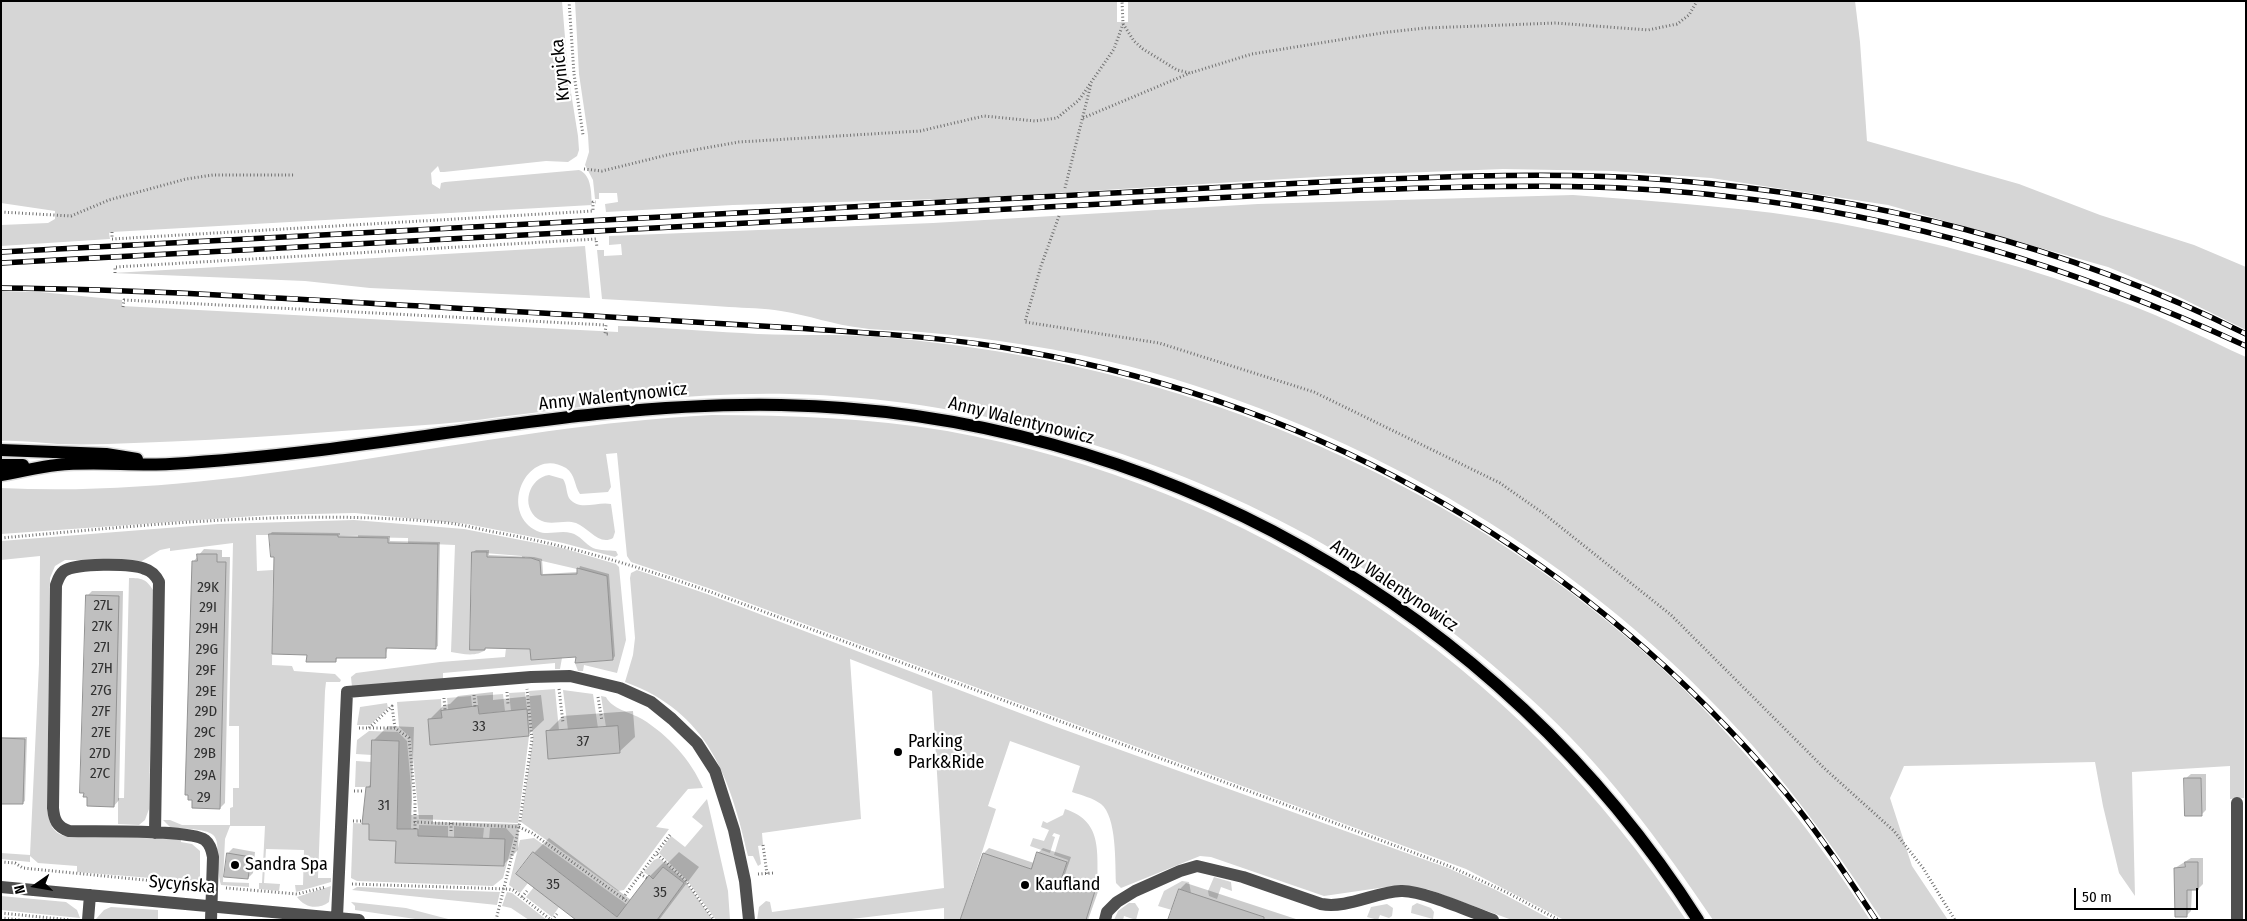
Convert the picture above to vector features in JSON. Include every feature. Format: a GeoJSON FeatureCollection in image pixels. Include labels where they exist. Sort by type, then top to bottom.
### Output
{"type":"FeatureCollection","features":[{"type":"Feature","properties":{"kind":"main road","name":"Anny Walentynowicz"},"geometry":{"type":"LineString","coordinates":[[1,475],[58,465],[166,464],[260,457],[612,413],[715,405],[795,405],[882,411],[973,425],[1067,448],[1182,488],[1264,526],[1348,573],[1439,636],[1509,695],[1583,769],[1635,830],[1698,920]]}},
{"type":"Feature","properties":{"kind":"main road","name":"Anny Walentynowicz"},"geometry":{"type":"LineString","coordinates":[[1,450],[106,454],[166,464]]}},
{"type":"Feature","properties":{"kind":"main road"},"geometry":{"type":"LineString","coordinates":[[1,465],[58,465]]}},
{"type":"Feature","properties":{"kind":"street"},"geometry":{"type":"LineString","coordinates":[[155,833],[159,582],[154,574],[139,567],[84,566],[71,568],[62,572],[56,585],[53,808],[56,821],[60,826],[69,830],[192,835],[205,840],[212,849],[213,857],[211,920]]}},
{"type":"Feature","properties":{"kind":"street"},"geometry":{"type":"LineString","coordinates":[[337,917],[345,886],[347,692],[531,677],[570,676],[620,688],[651,702],[685,731],[708,758],[721,785],[731,816],[745,880],[749,920]]}},
{"type":"Feature","properties":{"kind":"street"},"geometry":{"type":"LineString","coordinates":[[2236,920],[2237,803]]}},
{"type":"Feature","properties":{"kind":"street"},"geometry":{"type":"LineString","coordinates":[[1106,916],[1117,902],[1135,891],[1180,871],[1198,866],[1243,878],[1321,904],[1334,905],[1392,892],[1410,891],[1493,920]]}},
{"type":"Feature","properties":{"kind":"street","name":"Sycyńska"},"geometry":{"type":"LineString","coordinates":[[1,887],[164,901],[312,918],[337,917],[359,920]]}},
{"type":"Feature","properties":{"kind":"street"},"geometry":{"type":"LineString","coordinates":[[88,920],[90,895]]}},
{"type":"Feature","properties":{"kind":"path","name":"Krynicka"},"geometry":{"type":"LineString","coordinates":[[569,1],[574,74],[583,135]]}},
{"type":"Feature","properties":{"kind":"path"},"geometry":{"type":"LineString","coordinates":[[584,168],[608,169],[671,154],[739,142],[920,131],[984,116],[1035,121],[1057,118],[1079,100],[1114,49],[1123,24],[1122,1]]}},
{"type":"Feature","properties":{"kind":"path"},"geometry":{"type":"LineString","coordinates":[[1083,118],[1190,73],[1252,54],[1417,29],[1556,23],[1657,28],[1678,24],[1689,15],[1697,1]]}},
{"type":"Feature","properties":{"kind":"path"},"geometry":{"type":"LineString","coordinates":[[1123,24],[1134,41],[1143,49],[1177,70],[1190,73]]}},
{"type":"Feature","properties":{"kind":"path"},"geometry":{"type":"LineString","coordinates":[[1065,188],[1091,80]]}},
{"type":"Feature","properties":{"kind":"path"},"geometry":{"type":"LineString","coordinates":[[1,212],[71,216],[109,200],[186,179],[213,174],[294,175]]}},
{"type":"Feature","properties":{"kind":"path"},"geometry":{"type":"LineString","coordinates":[[112,232],[112,239],[593,211],[593,202],[596,202]]}},
{"type":"Feature","properties":{"kind":"path"},"geometry":{"type":"LineString","coordinates":[[1059,216],[1041,266],[1025,322],[1159,343],[1314,392],[1500,482],[1543,513],[1671,615],[1824,768],[1894,831],[1923,868],[1955,920]]}},
{"type":"Feature","properties":{"kind":"path"},"geometry":{"type":"LineString","coordinates":[[115,273],[115,267],[596,239],[597,248]]}},
{"type":"Feature","properties":{"kind":"path"},"geometry":{"type":"LineString","coordinates":[[123,307],[124,300],[606,325],[605,334],[608,334]]}},
{"type":"Feature","properties":{"kind":"path"},"geometry":{"type":"LineString","coordinates":[[1,538],[250,519],[354,517],[440,522],[562,546],[616,560],[708,591],[1352,829],[1449,866],[1506,892],[1559,920]]}},
{"type":"Feature","properties":{"kind":"path"},"geometry":{"type":"LineString","coordinates":[[552,686],[566,688]]}},
{"type":"Feature","properties":{"kind":"path"},"geometry":{"type":"LineString","coordinates":[[520,688],[535,687]]}},
{"type":"Feature","properties":{"kind":"path"},"geometry":{"type":"LineString","coordinates":[[559,687],[563,724]]}},
{"type":"Feature","properties":{"kind":"path"},"geometry":{"type":"LineString","coordinates":[[496,920],[519,827],[532,739],[527,688]]}},
{"type":"Feature","properties":{"kind":"path"},"geometry":{"type":"LineString","coordinates":[[498,691],[513,689]]}},
{"type":"Feature","properties":{"kind":"path"},"geometry":{"type":"LineString","coordinates":[[506,690],[508,704]]}},
{"type":"Feature","properties":{"kind":"path"},"geometry":{"type":"LineString","coordinates":[[467,694],[482,692]]}},
{"type":"Feature","properties":{"kind":"path"},"geometry":{"type":"LineString","coordinates":[[602,721],[597,692],[605,694]]}},
{"type":"Feature","properties":{"kind":"path"},"geometry":{"type":"LineString","coordinates":[[474,693],[476,707]]}},
{"type":"Feature","properties":{"kind":"path"},"geometry":{"type":"LineString","coordinates":[[436,696],[452,695]]}},
{"type":"Feature","properties":{"kind":"path"},"geometry":{"type":"LineString","coordinates":[[444,696],[445,710]]}},
{"type":"Feature","properties":{"kind":"path"},"geometry":{"type":"LineString","coordinates":[[369,728],[392,706],[395,728]]}},
{"type":"Feature","properties":{"kind":"path"},"geometry":{"type":"LineString","coordinates":[[355,728],[395,728],[409,738],[416,800],[415,830]]}},
{"type":"Feature","properties":{"kind":"path"},"geometry":{"type":"LineString","coordinates":[[352,801],[353,783]]}},
{"type":"Feature","properties":{"kind":"path"},"geometry":{"type":"LineString","coordinates":[[351,830],[352,811]]}},
{"type":"Feature","properties":{"kind":"path"},"geometry":{"type":"LineString","coordinates":[[415,822],[519,827],[532,833],[628,902]]}},
{"type":"Feature","properties":{"kind":"path"},"geometry":{"type":"LineString","coordinates":[[451,824],[451,831]]}},
{"type":"Feature","properties":{"kind":"path"},"geometry":{"type":"LineString","coordinates":[[486,832],[487,825]]}},
{"type":"Feature","properties":{"kind":"path"},"geometry":{"type":"LineString","coordinates":[[623,898],[670,835]]}},
{"type":"Feature","properties":{"kind":"path"},"geometry":{"type":"LineString","coordinates":[[763,845],[767,874]]}},
{"type":"Feature","properties":{"kind":"path"},"geometry":{"type":"LineString","coordinates":[[656,853],[686,881],[714,920]]}},
{"type":"Feature","properties":{"kind":"path"},"geometry":{"type":"LineString","coordinates":[[1,862],[15,863],[23,868],[296,894],[345,886],[504,888],[513,890],[552,920],[557,914]]}},
{"type":"Feature","properties":{"kind":"path"},"geometry":{"type":"LineString","coordinates":[[640,874],[647,878]]}},
{"type":"Feature","properties":{"kind":"path"},"geometry":{"type":"LineString","coordinates":[[164,901],[165,882]]}},
{"type":"Feature","properties":{"kind":"path"},"geometry":{"type":"LineString","coordinates":[[522,897],[527,891]]}},
{"type":"Feature","properties":{"kind":"path"},"geometry":{"type":"LineString","coordinates":[[1,913],[71,920]]}},
{"type":"Feature","properties":{"kind":"path"},"geometry":{"type":"LineString","coordinates":[[1,918],[20,920]]}},
{"type":"Feature","properties":{"kind":"shaded area"},"geometry":{"type":"Polygon","coordinates":[[[1,1],[562,1],[568,74],[578,136],[579,150],[577,156],[568,162],[546,161],[444,172],[440,172],[438,166],[431,173],[432,184],[440,189],[441,183],[445,182],[579,170],[589,180],[592,205],[112,232],[109,233],[110,239],[1,246],[1,225],[48,223],[55,219],[55,211],[1,203],[1,1]]]}},
{"type":"Feature","properties":{"kind":"shaded area"},"geometry":{"type":"Polygon","coordinates":[[[575,1],[1117,1],[1117,22],[1128,22],[1128,1],[1855,1],[1867,141],[2019,184],[2100,215],[2194,245],[2246,267],[2246,330],[2175,295],[2108,267],[1888,205],[1711,178],[1612,171],[1503,169],[1349,175],[975,198],[733,205],[606,212],[605,204],[618,202],[617,193],[599,193],[599,199],[595,199],[593,180],[585,165],[589,152],[588,135],[579,74],[575,1]]]}},
{"type":"Feature","properties":{"kind":"shaded area"},"geometry":{"type":"Polygon","coordinates":[[[1573,195],[1705,206],[1804,217],[1910,238],[2019,267],[2090,290],[2156,315],[2246,357],[2244,798],[2230,799],[2230,766],[2132,772],[2135,896],[2119,873],[2095,762],[1904,766],[1890,798],[1912,866],[1948,920],[1882,920],[1836,852],[1787,787],[1753,746],[1689,679],[1620,617],[1546,561],[1469,510],[1387,465],[1303,426],[1217,393],[1128,366],[1078,354],[973,337],[852,327],[768,309],[602,299],[597,250],[604,250],[604,256],[622,255],[621,244],[609,245],[609,236],[933,223],[1258,204],[1573,195]]]}},
{"type":"Feature","properties":{"kind":"shaded area"},"geometry":{"type":"Polygon","coordinates":[[[585,246],[590,298],[370,288],[305,281],[113,273],[585,246]]]}},
{"type":"Feature","properties":{"kind":"shaded area"},"geometry":{"type":"Polygon","coordinates":[[[1,291],[40,292],[122,300],[122,306],[618,332],[618,326],[758,334],[851,335],[888,338],[997,351],[1040,359],[1122,378],[1203,401],[1282,430],[1359,464],[1433,503],[1505,546],[1574,595],[1639,648],[1672,678],[1735,742],[1793,811],[1870,920],[1713,920],[1651,832],[1582,749],[1506,676],[1452,632],[1368,571],[1309,536],[1249,505],[1187,478],[1123,454],[1058,434],[991,418],[925,406],[857,398],[790,394],[723,395],[657,399],[450,423],[248,438],[87,444],[1,441],[1,291]]]}},
{"type":"Feature","properties":{"kind":"shaded area"},"geometry":{"type":"Polygon","coordinates":[[[712,415],[830,418],[947,431],[1059,457],[1166,494],[1270,542],[1367,600],[1458,667],[1543,743],[1619,828],[1686,920],[1564,920],[1466,869],[708,588],[631,562],[627,556],[617,453],[606,454],[611,487],[608,492],[580,494],[569,471],[552,463],[540,465],[530,473],[522,483],[519,496],[519,509],[525,522],[537,531],[574,534],[593,548],[616,551],[618,555],[615,557],[563,543],[467,524],[355,513],[270,515],[1,534],[1,488],[91,489],[180,483],[357,461],[534,433],[623,422],[712,415]]]}},
{"type":"Feature","properties":{"kind":"shaded area"},"geometry":{"type":"Polygon","coordinates":[[[549,475],[563,479],[569,498],[573,502],[583,505],[611,504],[615,532],[613,538],[603,540],[576,523],[547,522],[538,519],[532,514],[528,500],[529,493],[536,481],[549,475]]]}},
{"type":"Feature","properties":{"kind":"shaded area"},"geometry":{"type":"Polygon","coordinates":[[[354,520],[464,529],[562,548],[616,564],[619,567],[626,640],[617,673],[584,665],[583,671],[578,671],[575,663],[613,660],[607,576],[525,557],[531,660],[562,658],[560,669],[555,669],[555,663],[443,673],[443,680],[352,687],[351,677],[356,673],[440,662],[505,657],[506,648],[520,648],[522,556],[472,552],[470,650],[485,650],[478,654],[464,654],[451,652],[455,545],[408,543],[408,538],[358,537],[358,535],[256,535],[257,571],[273,570],[272,665],[292,666],[294,671],[335,674],[341,680],[340,682],[326,682],[325,691],[318,878],[331,878],[331,882],[296,892],[295,885],[303,885],[304,850],[266,849],[264,883],[280,884],[279,891],[259,889],[259,883],[262,883],[265,826],[230,826],[225,839],[223,882],[249,883],[249,887],[221,885],[216,840],[212,835],[205,831],[171,828],[163,820],[170,820],[182,825],[230,825],[230,808],[233,807],[233,788],[239,788],[239,726],[229,726],[233,543],[170,551],[170,548],[160,550],[142,561],[65,560],[55,566],[50,578],[47,812],[51,824],[54,830],[64,836],[181,839],[181,842],[192,844],[200,851],[200,882],[77,872],[77,866],[38,863],[30,856],[30,862],[1,859],[1,853],[30,855],[39,664],[40,556],[1,560],[1,541],[218,524],[354,520]]]}},
{"type":"Feature","properties":{"kind":"shaded area"},"geometry":{"type":"Polygon","coordinates":[[[637,570],[707,594],[1054,726],[1448,868],[1496,890],[1552,920],[1512,920],[1427,889],[1386,887],[1324,896],[1211,857],[1200,856],[1121,888],[1116,883],[1113,829],[1106,810],[1094,800],[1072,792],[1080,766],[1010,741],[988,806],[996,809],[960,920],[944,920],[944,908],[843,920],[757,920],[759,907],[766,901],[770,902],[772,912],[944,888],[932,691],[850,659],[861,819],[762,833],[763,845],[758,846],[761,864],[758,866],[753,856],[748,856],[733,800],[723,774],[711,751],[696,729],[677,711],[653,695],[625,682],[633,655],[635,638],[630,578],[631,573],[637,570]]]}},
{"type":"Feature","properties":{"kind":"shaded area"},"geometry":{"type":"Polygon","coordinates":[[[129,578],[143,580],[153,590],[149,809],[145,820],[139,825],[118,824],[118,798],[124,798],[129,578]]]}},
{"type":"Feature","properties":{"kind":"shaded area"},"geometry":{"type":"Polygon","coordinates":[[[555,689],[559,730],[548,759],[620,753],[618,727],[606,727],[601,696],[606,697],[612,705],[652,725],[670,740],[692,768],[703,788],[688,789],[656,827],[669,829],[624,890],[618,891],[521,822],[533,738],[529,691],[555,689]]]}},
{"type":"Feature","properties":{"kind":"shaded area"},"geometry":{"type":"Polygon","coordinates":[[[563,690],[593,694],[598,728],[568,730],[563,690]]]}},
{"type":"Feature","properties":{"kind":"shaded area"},"geometry":{"type":"Polygon","coordinates":[[[525,692],[527,709],[511,711],[509,693],[525,692]]]}},
{"type":"Feature","properties":{"kind":"shaded area"},"geometry":{"type":"Polygon","coordinates":[[[503,694],[505,711],[479,714],[477,696],[503,694]]]}},
{"type":"Feature","properties":{"kind":"shaded area"},"geometry":{"type":"Polygon","coordinates":[[[471,696],[473,715],[449,717],[447,698],[471,696]]]}},
{"type":"Feature","properties":{"kind":"shaded area"},"geometry":{"type":"Polygon","coordinates":[[[441,699],[442,718],[428,719],[431,745],[529,736],[518,823],[419,819],[411,738],[399,727],[397,702],[441,699]]]}},
{"type":"Feature","properties":{"kind":"shaded area"},"geometry":{"type":"Polygon","coordinates":[[[387,703],[388,708],[370,725],[357,725],[360,707],[387,703]]]}},
{"type":"Feature","properties":{"kind":"shaded area"},"geometry":{"type":"Polygon","coordinates":[[[369,731],[398,732],[407,741],[412,799],[411,829],[397,836],[399,741],[372,740],[372,755],[356,754],[357,740],[369,731]]]}},
{"type":"Feature","properties":{"kind":"shaded area"},"geometry":{"type":"Polygon","coordinates":[[[356,761],[371,762],[370,787],[355,787],[356,761]]]}},
{"type":"Feature","properties":{"kind":"shaded area"},"geometry":{"type":"Polygon","coordinates":[[[707,799],[728,891],[730,920],[716,920],[687,880],[659,853],[671,836],[685,847],[703,826],[692,817],[707,799]]]}},
{"type":"Feature","properties":{"kind":"shaded area"},"geometry":{"type":"Polygon","coordinates":[[[1065,809],[1087,822],[1092,831],[1096,841],[1098,890],[1062,878],[1068,860],[1054,855],[1060,835],[1054,833],[1052,836],[1055,837],[1050,853],[1030,846],[1033,838],[1044,841],[1049,830],[1041,827],[1043,821],[1047,823],[1063,815],[1065,809]]]}},
{"type":"Feature","properties":{"kind":"shaded area"},"geometry":{"type":"Polygon","coordinates":[[[353,823],[369,824],[396,841],[396,863],[503,866],[489,839],[490,828],[506,828],[514,837],[503,878],[493,886],[357,881],[351,878],[353,823]]]}},
{"type":"Feature","properties":{"kind":"shaded area"},"geometry":{"type":"Polygon","coordinates":[[[419,825],[448,826],[448,837],[418,836],[419,825]]]}},
{"type":"Feature","properties":{"kind":"shaded area"},"geometry":{"type":"Polygon","coordinates":[[[454,826],[484,828],[483,838],[454,837],[454,826]]]}},
{"type":"Feature","properties":{"kind":"shaded area"},"geometry":{"type":"Polygon","coordinates":[[[534,838],[632,907],[621,920],[533,852],[516,873],[528,883],[520,893],[509,885],[520,840],[534,838]]]}},
{"type":"Feature","properties":{"kind":"shaded area"},"geometry":{"type":"Polygon","coordinates":[[[659,858],[685,881],[713,920],[657,920],[684,883],[663,867],[653,879],[644,872],[654,860],[659,858]]]}},
{"type":"Feature","properties":{"kind":"shaded area"},"geometry":{"type":"Polygon","coordinates":[[[1214,877],[1231,882],[1232,891],[1221,887],[1217,899],[1209,896],[1208,891],[1214,877]]]}},
{"type":"Feature","properties":{"kind":"shaded area"},"geometry":{"type":"Polygon","coordinates":[[[1182,881],[1189,882],[1191,893],[1179,889],[1172,910],[1158,906],[1164,891],[1182,881]]]}},
{"type":"Feature","properties":{"kind":"shaded area"},"geometry":{"type":"Polygon","coordinates":[[[331,886],[329,902],[325,905],[308,906],[297,897],[331,886]]]}},
{"type":"Feature","properties":{"kind":"shaded area"},"geometry":{"type":"Polygon","coordinates":[[[357,887],[500,892],[497,905],[352,890],[357,887]]]}},
{"type":"Feature","properties":{"kind":"shaded area"},"geometry":{"type":"Polygon","coordinates":[[[534,887],[559,907],[552,917],[526,897],[534,887]]]}},
{"type":"Feature","properties":{"kind":"shaded area"},"geometry":{"type":"Polygon","coordinates":[[[507,892],[512,893],[547,920],[529,920],[511,908],[502,906],[507,892]]]}},
{"type":"Feature","properties":{"kind":"shaded area"},"geometry":{"type":"Polygon","coordinates":[[[1,896],[66,902],[77,910],[80,918],[1,910],[1,896]]]}},
{"type":"Feature","properties":{"kind":"shaded area"},"geometry":{"type":"Polygon","coordinates":[[[351,902],[406,908],[452,920],[422,920],[355,910],[355,906],[351,902]]]}},
{"type":"Feature","properties":{"kind":"shaded area"},"geometry":{"type":"Polygon","coordinates":[[[1129,903],[1135,903],[1139,909],[1136,920],[1124,916],[1123,920],[1114,920],[1118,911],[1129,903]]]}},
{"type":"Feature","properties":{"kind":"shaded area"},"geometry":{"type":"Polygon","coordinates":[[[1417,903],[1431,908],[1434,912],[1433,919],[1411,913],[1412,906],[1417,903]]]}},
{"type":"Feature","properties":{"kind":"shaded area"},"geometry":{"type":"Polygon","coordinates":[[[1387,904],[1393,908],[1392,916],[1389,918],[1380,915],[1378,920],[1367,917],[1371,907],[1387,904]]]}},
{"type":"Feature","properties":{"kind":"shaded area"},"geometry":{"type":"Polygon","coordinates":[[[111,907],[158,910],[158,920],[96,919],[104,910],[111,907]]]}},
{"type":"Feature","properties":{"kind":"building"},"geometry":{"type":"Polygon","coordinates":[[[269,534],[338,535],[338,537],[388,538],[388,543],[438,544],[436,649],[386,648],[386,658],[336,658],[336,662],[306,662],[307,655],[272,654],[274,557],[271,557],[269,534]]]}},
{"type":"Feature","properties":{"kind":"building"},"geometry":{"type":"Polygon","coordinates":[[[472,552],[487,552],[487,557],[531,558],[540,561],[541,575],[577,574],[577,568],[607,576],[613,660],[575,663],[576,657],[531,660],[530,649],[485,648],[485,650],[470,650],[472,552]]]}},
{"type":"Feature","properties":{"kind":"building"},"geometry":{"type":"Polygon","coordinates":[[[197,554],[217,554],[217,562],[226,562],[220,809],[192,808],[192,800],[188,800],[188,795],[185,795],[192,561],[197,561],[197,554]]]}},
{"type":"Feature","properties":{"kind":"building"},"geometry":{"type":"Polygon","coordinates":[[[86,595],[119,596],[114,807],[87,806],[87,797],[83,797],[84,793],[80,793],[86,595]]]}},
{"type":"Feature","properties":{"kind":"building"},"geometry":{"type":"Polygon","coordinates":[[[478,706],[479,714],[527,709],[529,736],[430,745],[428,719],[442,718],[441,711],[478,706]]]}},
{"type":"Feature","properties":{"kind":"building"},"geometry":{"type":"Polygon","coordinates":[[[618,726],[620,753],[548,759],[546,731],[618,726]]]}},
{"type":"Feature","properties":{"kind":"building"},"geometry":{"type":"Polygon","coordinates":[[[1,738],[25,739],[23,804],[1,804],[1,738]]]}},
{"type":"Feature","properties":{"kind":"building"},"geometry":{"type":"Polygon","coordinates":[[[372,740],[399,741],[397,829],[418,829],[418,836],[505,839],[504,866],[395,863],[396,841],[369,840],[369,824],[362,824],[366,787],[370,787],[372,740]]]}},
{"type":"Feature","properties":{"kind":"building"},"geometry":{"type":"Polygon","coordinates":[[[2184,778],[2201,778],[2202,816],[2185,816],[2184,778]]]}},
{"type":"Feature","properties":{"kind":"building"},"geometry":{"type":"Polygon","coordinates":[[[533,852],[617,917],[649,875],[653,879],[663,867],[684,883],[657,920],[576,920],[516,874],[533,852]]]}},
{"type":"Feature","properties":{"kind":"building","name":"Kaufland"},"geometry":{"type":"Polygon","coordinates":[[[1037,852],[1067,862],[1061,880],[1095,891],[1086,920],[960,920],[983,853],[1031,869],[1037,852]]]}},
{"type":"Feature","properties":{"kind":"building"},"geometry":{"type":"Polygon","coordinates":[[[227,853],[251,857],[248,879],[224,877],[227,853]]]}},
{"type":"Feature","properties":{"kind":"building"},"geometry":{"type":"Polygon","coordinates":[[[2185,862],[2198,862],[2198,890],[2187,890],[2187,917],[2175,917],[2174,868],[2185,867],[2185,862]]]}},
{"type":"Feature","properties":{"kind":"building"},"geometry":{"type":"Polygon","coordinates":[[[1179,889],[1264,917],[1264,920],[1168,920],[1179,889]]]}},
{"type":"Feature","properties":{"kind":"railway"},"geometry":{"type":"LineString","coordinates":[[1,252],[1321,182],[1538,175],[1626,177],[1743,187],[1818,198],[1965,229],[2037,250],[2108,274],[2178,302],[2246,334]]}},
{"type":"Feature","properties":{"kind":"railway"},"geometry":{"type":"LineString","coordinates":[[1,263],[1363,190],[1498,186],[1588,187],[1678,192],[1792,205],[1859,217],[1925,232],[1990,249],[2119,292],[2246,346]]}},
{"type":"Feature","properties":{"kind":"railway"},"geometry":{"type":"LineString","coordinates":[[1,288],[73,289],[288,298],[795,328],[938,339],[1023,351],[1135,376],[1243,410],[1346,452],[1444,504],[1537,563],[1625,631],[1708,708],[1785,792],[1821,838],[1876,920]]}},
{"type":"Feature","properties":{"kind":"place","name":"Parking Park&Ride"},"geometry":{"type":"Point","coordinates":[898,752]}},
{"type":"Feature","properties":{"kind":"place","name":"Sandra Spa"},"geometry":{"type":"Point","coordinates":[235,865]}},
{"type":"Feature","properties":{"kind":"place","name":"Kaufland"},"geometry":{"type":"Point","coordinates":[1025,885]}}]}
